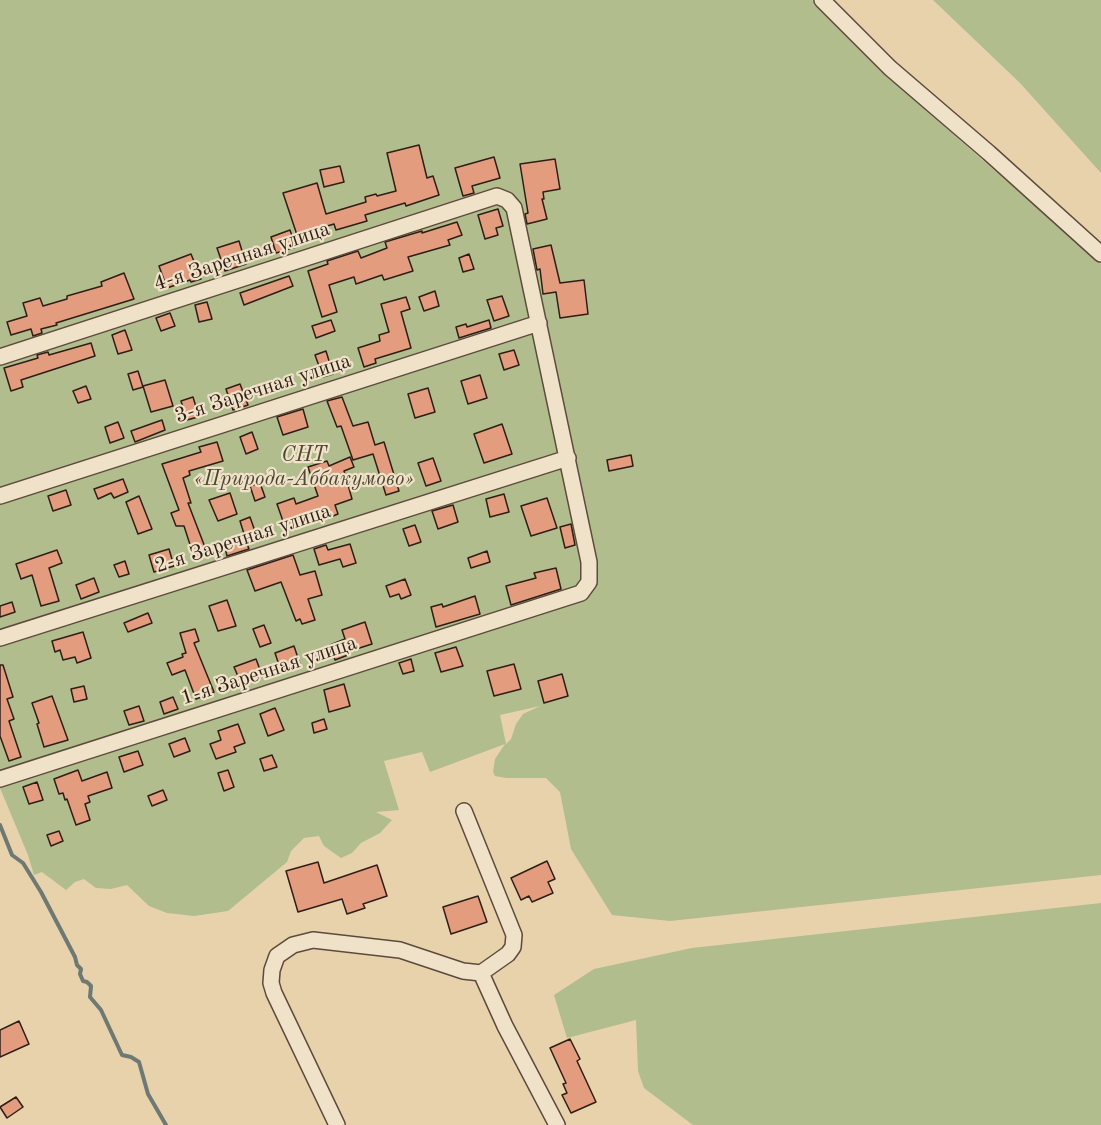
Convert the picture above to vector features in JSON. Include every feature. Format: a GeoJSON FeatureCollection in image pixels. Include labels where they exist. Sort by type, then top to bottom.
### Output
{"type":"FeatureCollection","features":[{"type":"Feature","properties":{"kind":"street"},"geometry":{"type":"LineString","coordinates":[[822,0],[890,68],[1101,254]]}},
{"type":"Feature","properties":{"kind":"street","name":"1-я Заречная улица"},"geometry":{"type":"LineString","coordinates":[[0,779],[581,593],[589,582],[589,562],[568,458],[514,208],[507,200],[498,196]]}},
{"type":"Feature","properties":{"kind":"street","name":"4-я Заречная улица"},"geometry":{"type":"LineString","coordinates":[[0,357],[498,196]]}},
{"type":"Feature","properties":{"kind":"street","name":"3-я Заречная улица"},"geometry":{"type":"LineString","coordinates":[[0,496],[539,323]]}},
{"type":"Feature","properties":{"kind":"street","name":"2-я Заречная улица"},"geometry":{"type":"LineString","coordinates":[[0,638],[568,458]]}},
{"type":"Feature","properties":{"kind":"street"},"geometry":{"type":"LineString","coordinates":[[337,1125],[274,993],[271,983],[272,970],[277,956],[293,945],[314,940],[400,950],[463,971],[481,973],[508,954],[513,946],[514,935],[464,811]]}},
{"type":"Feature","properties":{"kind":"street"},"geometry":{"type":"LineString","coordinates":[[481,973],[505,1026],[557,1125]]}},
{"type":"Feature","properties":{"kind":"green space","name":"СНТ «Природа-Аббакумово»"},"geometry":{"type":"Polygon","coordinates":[[[0,0],[812,0],[881,71],[1101,264],[1101,875],[670,921],[612,915],[571,849],[560,792],[546,778],[495,776],[493,772],[495,759],[505,744],[430,772],[422,752],[384,761],[399,810],[376,812],[392,820],[380,833],[361,843],[352,853],[341,858],[324,846],[319,836],[304,838],[291,851],[287,862],[228,911],[194,916],[167,913],[149,906],[127,885],[111,889],[96,888],[84,879],[75,882],[66,890],[42,872],[34,875],[0,788],[0,0]],[[540,706],[500,715],[506,744],[511,739],[516,724],[523,714],[540,706]]]}},
{"type":"Feature","properties":{"kind":"green space"},"geometry":{"type":"Polygon","coordinates":[[[933,0],[1101,0],[1101,173],[1020,83],[933,0]]]}},
{"type":"Feature","properties":{"kind":"green space"},"geometry":{"type":"Polygon","coordinates":[[[1101,903],[1101,1125],[693,1125],[644,1088],[638,1071],[636,1020],[567,1038],[554,995],[594,969],[692,948],[1101,903]]]}},
{"type":"Feature","properties":{"kind":"building"},"geometry":{"type":"Polygon","coordinates":[[[419,145],[427,178],[433,176],[439,195],[406,206],[405,203],[365,215],[367,221],[336,230],[334,224],[297,235],[283,193],[317,183],[326,214],[366,202],[365,197],[396,191],[387,153],[419,145]]]}},
{"type":"Feature","properties":{"kind":"building"},"geometry":{"type":"Polygon","coordinates":[[[494,157],[500,178],[472,186],[474,193],[463,196],[455,168],[494,157]]]}},
{"type":"Feature","properties":{"kind":"building"},"geometry":{"type":"Polygon","coordinates":[[[555,159],[560,189],[543,192],[544,199],[542,199],[547,219],[527,224],[525,214],[528,213],[520,164],[555,159]]]}},
{"type":"Feature","properties":{"kind":"building"},"geometry":{"type":"Polygon","coordinates":[[[340,166],[344,182],[324,187],[320,170],[340,166]]]}},
{"type":"Feature","properties":{"kind":"building"},"geometry":{"type":"Polygon","coordinates":[[[498,209],[503,226],[496,228],[498,235],[485,239],[478,215],[498,209]]]}},
{"type":"Feature","properties":{"kind":"building"},"geometry":{"type":"Polygon","coordinates":[[[457,222],[462,235],[448,240],[450,245],[408,257],[413,271],[384,280],[382,275],[356,284],[354,277],[329,285],[337,312],[322,317],[308,271],[328,264],[327,261],[358,251],[361,258],[387,248],[385,242],[457,222]]]}},
{"type":"Feature","properties":{"kind":"building"},"geometry":{"type":"Polygon","coordinates":[[[290,230],[296,247],[276,253],[271,237],[290,230]]]}},
{"type":"Feature","properties":{"kind":"building"},"geometry":{"type":"Polygon","coordinates":[[[239,241],[246,264],[225,271],[217,248],[239,241]]]}},
{"type":"Feature","properties":{"kind":"building"},"geometry":{"type":"Polygon","coordinates":[[[551,245],[560,283],[584,280],[588,314],[560,318],[556,292],[543,294],[540,269],[537,270],[533,249],[551,245]]]}},
{"type":"Feature","properties":{"kind":"building"},"geometry":{"type":"Polygon","coordinates":[[[191,254],[201,279],[191,282],[190,280],[167,288],[159,266],[191,254]]]}},
{"type":"Feature","properties":{"kind":"building"},"geometry":{"type":"Polygon","coordinates":[[[469,254],[474,269],[463,272],[459,258],[469,254]]]}},
{"type":"Feature","properties":{"kind":"building"},"geometry":{"type":"Polygon","coordinates":[[[124,273],[134,299],[56,323],[57,325],[41,329],[42,333],[33,336],[31,329],[11,335],[7,322],[27,316],[23,303],[40,298],[43,306],[67,299],[67,296],[102,286],[101,282],[124,273]]]}},
{"type":"Feature","properties":{"kind":"building"},"geometry":{"type":"Polygon","coordinates":[[[289,276],[293,286],[244,305],[240,293],[289,276]]]}},
{"type":"Feature","properties":{"kind":"building"},"geometry":{"type":"Polygon","coordinates":[[[435,291],[439,306],[424,311],[419,297],[435,291]]]}},
{"type":"Feature","properties":{"kind":"building"},"geometry":{"type":"Polygon","coordinates":[[[502,296],[509,316],[494,321],[487,300],[502,296]]]}},
{"type":"Feature","properties":{"kind":"building"},"geometry":{"type":"Polygon","coordinates":[[[406,297],[410,309],[401,312],[411,348],[375,359],[376,363],[364,367],[358,348],[380,341],[379,335],[389,332],[381,304],[406,297]]]}},
{"type":"Feature","properties":{"kind":"building"},"geometry":{"type":"Polygon","coordinates":[[[207,302],[212,319],[199,322],[195,305],[207,302]]]}},
{"type":"Feature","properties":{"kind":"building"},"geometry":{"type":"Polygon","coordinates":[[[170,313],[175,326],[161,331],[156,318],[170,313]]]}},
{"type":"Feature","properties":{"kind":"building"},"geometry":{"type":"Polygon","coordinates":[[[331,320],[335,331],[316,338],[312,326],[331,320]]]}},
{"type":"Feature","properties":{"kind":"building"},"geometry":{"type":"Polygon","coordinates":[[[489,320],[491,328],[459,338],[456,327],[466,324],[467,327],[489,320]]]}},
{"type":"Feature","properties":{"kind":"building"},"geometry":{"type":"Polygon","coordinates":[[[125,330],[132,350],[118,354],[112,335],[125,330]]]}},
{"type":"Feature","properties":{"kind":"building"},"geometry":{"type":"Polygon","coordinates":[[[91,343],[95,356],[21,380],[23,387],[11,391],[4,368],[38,358],[37,355],[48,352],[49,355],[91,343]]]}},
{"type":"Feature","properties":{"kind":"building"},"geometry":{"type":"Polygon","coordinates":[[[514,350],[519,365],[504,370],[499,354],[514,350]]]}},
{"type":"Feature","properties":{"kind":"building"},"geometry":{"type":"Polygon","coordinates":[[[326,351],[333,374],[323,377],[315,355],[326,351]]]}},
{"type":"Feature","properties":{"kind":"building"},"geometry":{"type":"Polygon","coordinates":[[[138,371],[143,387],[133,390],[128,374],[138,371]]]}},
{"type":"Feature","properties":{"kind":"building"},"geometry":{"type":"Polygon","coordinates":[[[480,375],[487,398],[468,404],[461,381],[480,375]]]}},
{"type":"Feature","properties":{"kind":"building"},"geometry":{"type":"Polygon","coordinates":[[[165,380],[173,406],[151,412],[143,386],[165,380]]]}},
{"type":"Feature","properties":{"kind":"building"},"geometry":{"type":"Polygon","coordinates":[[[240,384],[248,405],[233,410],[226,389],[240,384]]]}},
{"type":"Feature","properties":{"kind":"building"},"geometry":{"type":"Polygon","coordinates":[[[86,386],[91,399],[78,403],[73,391],[86,386]]]}},
{"type":"Feature","properties":{"kind":"building"},"geometry":{"type":"Polygon","coordinates":[[[428,388],[435,412],[415,418],[408,394],[428,388]]]}},
{"type":"Feature","properties":{"kind":"building"},"geometry":{"type":"Polygon","coordinates":[[[193,397],[196,407],[202,405],[205,415],[187,420],[181,401],[193,397]]]}},
{"type":"Feature","properties":{"kind":"building"},"geometry":{"type":"Polygon","coordinates":[[[342,397],[353,426],[368,422],[375,445],[384,442],[399,491],[386,495],[373,454],[353,460],[341,426],[337,427],[327,401],[342,397]]]}},
{"type":"Feature","properties":{"kind":"building"},"geometry":{"type":"Polygon","coordinates":[[[303,409],[308,427],[283,435],[277,417],[303,409]]]}},
{"type":"Feature","properties":{"kind":"building"},"geometry":{"type":"Polygon","coordinates":[[[162,420],[165,430],[135,442],[131,431],[162,420]]]}},
{"type":"Feature","properties":{"kind":"building"},"geometry":{"type":"Polygon","coordinates":[[[118,422],[124,438],[110,443],[105,427],[118,422]]]}},
{"type":"Feature","properties":{"kind":"building"},"geometry":{"type":"Polygon","coordinates":[[[502,424],[512,454],[484,463],[474,434],[502,424]]]}},
{"type":"Feature","properties":{"kind":"building"},"geometry":{"type":"Polygon","coordinates":[[[252,432],[258,449],[246,454],[240,437],[252,432]]]}},
{"type":"Feature","properties":{"kind":"building"},"geometry":{"type":"Polygon","coordinates":[[[217,442],[223,461],[189,471],[190,475],[183,478],[191,503],[188,503],[208,555],[195,560],[184,526],[176,526],[171,513],[179,510],[162,464],[201,452],[199,447],[217,442]]]}},
{"type":"Feature","properties":{"kind":"building"},"geometry":{"type":"Polygon","coordinates":[[[631,455],[633,466],[609,471],[607,460],[631,455]]]}},
{"type":"Feature","properties":{"kind":"building"},"geometry":{"type":"Polygon","coordinates":[[[350,457],[354,467],[344,471],[352,499],[335,505],[338,514],[320,521],[318,515],[313,518],[311,515],[284,524],[277,504],[294,498],[296,504],[318,496],[308,467],[327,461],[329,466],[350,457]]]}},
{"type":"Feature","properties":{"kind":"building"},"geometry":{"type":"Polygon","coordinates":[[[433,458],[441,481],[426,486],[418,463],[433,458]]]}},
{"type":"Feature","properties":{"kind":"building"},"geometry":{"type":"Polygon","coordinates":[[[123,479],[128,492],[114,498],[111,493],[98,499],[94,489],[123,479]]]}},
{"type":"Feature","properties":{"kind":"building"},"geometry":{"type":"Polygon","coordinates":[[[260,483],[265,497],[255,501],[250,486],[260,483]]]}},
{"type":"Feature","properties":{"kind":"building"},"geometry":{"type":"Polygon","coordinates":[[[66,490],[71,505],[53,511],[48,496],[66,490]]]}},
{"type":"Feature","properties":{"kind":"building"},"geometry":{"type":"Polygon","coordinates":[[[230,493],[237,514],[218,521],[209,500],[230,493]]]}},
{"type":"Feature","properties":{"kind":"building"},"geometry":{"type":"Polygon","coordinates":[[[504,494],[509,512],[490,517],[486,499],[504,494]]]}},
{"type":"Feature","properties":{"kind":"building"},"geometry":{"type":"Polygon","coordinates":[[[139,496],[152,529],[138,534],[126,502],[139,496]]]}},
{"type":"Feature","properties":{"kind":"building"},"geometry":{"type":"Polygon","coordinates":[[[547,498],[557,528],[531,536],[521,506],[547,498]]]}},
{"type":"Feature","properties":{"kind":"building"},"geometry":{"type":"Polygon","coordinates":[[[453,505],[458,522],[438,529],[432,511],[453,505]]]}},
{"type":"Feature","properties":{"kind":"building"},"geometry":{"type":"Polygon","coordinates":[[[250,517],[257,537],[246,541],[249,549],[227,556],[224,543],[245,537],[240,521],[250,517]]]}},
{"type":"Feature","properties":{"kind":"building"},"geometry":{"type":"Polygon","coordinates":[[[571,524],[575,545],[565,548],[560,527],[571,524]]]}},
{"type":"Feature","properties":{"kind":"building"},"geometry":{"type":"Polygon","coordinates":[[[415,525],[421,542],[409,546],[403,529],[415,525]]]}},
{"type":"Feature","properties":{"kind":"building"},"geometry":{"type":"Polygon","coordinates":[[[350,544],[356,563],[343,567],[340,559],[319,565],[314,549],[326,545],[328,550],[350,544]]]}},
{"type":"Feature","properties":{"kind":"building"},"geometry":{"type":"Polygon","coordinates":[[[169,549],[174,566],[154,572],[149,555],[169,549]]]}},
{"type":"Feature","properties":{"kind":"building"},"geometry":{"type":"Polygon","coordinates":[[[57,550],[62,563],[49,568],[59,601],[41,606],[32,575],[21,579],[16,564],[57,550]]]}},
{"type":"Feature","properties":{"kind":"building"},"geometry":{"type":"Polygon","coordinates":[[[487,551],[490,562],[471,568],[468,558],[487,551]]]}},
{"type":"Feature","properties":{"kind":"building"},"geometry":{"type":"Polygon","coordinates":[[[293,555],[300,575],[315,571],[322,595],[308,599],[315,620],[302,624],[300,619],[296,621],[281,582],[255,591],[247,570],[293,555]]]}},
{"type":"Feature","properties":{"kind":"building"},"geometry":{"type":"Polygon","coordinates":[[[125,561],[129,574],[119,577],[114,565],[125,561]]]}},
{"type":"Feature","properties":{"kind":"building"},"geometry":{"type":"Polygon","coordinates":[[[556,568],[561,589],[511,605],[506,586],[536,578],[534,573],[556,568]]]}},
{"type":"Feature","properties":{"kind":"building"},"geometry":{"type":"Polygon","coordinates":[[[94,578],[99,592],[81,599],[76,585],[94,578]]]}},
{"type":"Feature","properties":{"kind":"building"},"geometry":{"type":"Polygon","coordinates":[[[405,579],[411,595],[401,599],[399,594],[390,597],[386,586],[405,579]]]}},
{"type":"Feature","properties":{"kind":"building"},"geometry":{"type":"Polygon","coordinates":[[[475,596],[480,614],[436,627],[431,607],[442,604],[443,607],[475,596]]]}},
{"type":"Feature","properties":{"kind":"building"},"geometry":{"type":"Polygon","coordinates":[[[227,600],[236,626],[218,631],[209,606],[227,600]]]}},
{"type":"Feature","properties":{"kind":"building"},"geometry":{"type":"Polygon","coordinates":[[[12,602],[15,612],[0,617],[0,606],[12,602]]]}},
{"type":"Feature","properties":{"kind":"building"},"geometry":{"type":"Polygon","coordinates":[[[148,613],[152,623],[128,632],[124,623],[148,613]]]}},
{"type":"Feature","properties":{"kind":"building"},"geometry":{"type":"Polygon","coordinates":[[[365,622],[372,644],[347,652],[348,655],[335,660],[330,645],[345,639],[342,630],[365,622]]]}},
{"type":"Feature","properties":{"kind":"building"},"geometry":{"type":"Polygon","coordinates":[[[264,625],[271,643],[260,647],[253,629],[264,625]]]}},
{"type":"Feature","properties":{"kind":"building"},"geometry":{"type":"Polygon","coordinates":[[[195,629],[199,641],[194,643],[214,692],[196,699],[185,670],[172,675],[167,663],[183,657],[182,654],[186,653],[180,633],[195,629]]]}},
{"type":"Feature","properties":{"kind":"building"},"geometry":{"type":"Polygon","coordinates":[[[83,632],[91,658],[77,663],[75,657],[63,660],[60,650],[55,652],[52,641],[83,632]]]}},
{"type":"Feature","properties":{"kind":"building"},"geometry":{"type":"Polygon","coordinates":[[[294,646],[300,664],[281,671],[275,653],[294,646]]]}},
{"type":"Feature","properties":{"kind":"building"},"geometry":{"type":"Polygon","coordinates":[[[456,647],[463,666],[441,672],[435,653],[456,647]]]}},
{"type":"Feature","properties":{"kind":"building"},"geometry":{"type":"Polygon","coordinates":[[[256,659],[262,675],[252,679],[251,676],[240,681],[234,667],[256,659]]]}},
{"type":"Feature","properties":{"kind":"building"},"geometry":{"type":"Polygon","coordinates":[[[411,659],[414,671],[403,674],[399,663],[411,659]]]}},
{"type":"Feature","properties":{"kind":"building"},"geometry":{"type":"Polygon","coordinates":[[[514,664],[521,689],[494,696],[487,671],[514,664]]]}},
{"type":"Feature","properties":{"kind":"building"},"geometry":{"type":"Polygon","coordinates":[[[0,665],[3,665],[13,697],[7,699],[14,719],[9,721],[21,757],[9,761],[0,736],[0,665]]]}},
{"type":"Feature","properties":{"kind":"building"},"geometry":{"type":"Polygon","coordinates":[[[562,674],[568,696],[544,703],[538,681],[562,674]]]}},
{"type":"Feature","properties":{"kind":"building"},"geometry":{"type":"Polygon","coordinates":[[[344,684],[350,706],[329,712],[324,690],[344,684]]]}},
{"type":"Feature","properties":{"kind":"building"},"geometry":{"type":"Polygon","coordinates":[[[84,686],[87,699],[74,702],[71,689],[84,686]]]}},
{"type":"Feature","properties":{"kind":"building"},"geometry":{"type":"Polygon","coordinates":[[[52,696],[68,740],[44,747],[32,703],[52,696]]]}},
{"type":"Feature","properties":{"kind":"building"},"geometry":{"type":"Polygon","coordinates":[[[173,697],[178,709],[164,714],[160,702],[173,697]]]}},
{"type":"Feature","properties":{"kind":"building"},"geometry":{"type":"Polygon","coordinates":[[[139,706],[144,721],[129,725],[124,711],[139,706]]]}},
{"type":"Feature","properties":{"kind":"building"},"geometry":{"type":"Polygon","coordinates":[[[275,708],[284,730],[268,736],[260,714],[275,708]]]}},
{"type":"Feature","properties":{"kind":"building"},"geometry":{"type":"Polygon","coordinates":[[[324,719],[327,729],[314,733],[312,723],[324,719]]]}},
{"type":"Feature","properties":{"kind":"building"},"geometry":{"type":"Polygon","coordinates":[[[238,724],[245,743],[234,747],[236,752],[216,759],[210,744],[221,740],[218,731],[238,724]]]}},
{"type":"Feature","properties":{"kind":"building"},"geometry":{"type":"Polygon","coordinates":[[[185,738],[190,751],[174,757],[169,744],[185,738]]]}},
{"type":"Feature","properties":{"kind":"building"},"geometry":{"type":"Polygon","coordinates":[[[138,751],[143,765],[124,772],[119,757],[138,751]]]}},
{"type":"Feature","properties":{"kind":"building"},"geometry":{"type":"Polygon","coordinates":[[[272,755],[277,767],[264,771],[260,759],[272,755]]]}},
{"type":"Feature","properties":{"kind":"building"},"geometry":{"type":"Polygon","coordinates":[[[78,770],[82,781],[107,772],[112,788],[88,796],[90,802],[85,804],[90,820],[76,825],[67,799],[65,800],[63,793],[59,794],[54,779],[78,770]]]}},
{"type":"Feature","properties":{"kind":"building"},"geometry":{"type":"Polygon","coordinates":[[[228,770],[234,787],[224,791],[218,773],[228,770]]]}},
{"type":"Feature","properties":{"kind":"building"},"geometry":{"type":"Polygon","coordinates":[[[37,782],[43,800],[29,804],[23,787],[37,782]]]}},
{"type":"Feature","properties":{"kind":"building"},"geometry":{"type":"Polygon","coordinates":[[[163,790],[167,800],[152,806],[148,796],[163,790]]]}},
{"type":"Feature","properties":{"kind":"building"},"geometry":{"type":"Polygon","coordinates":[[[59,831],[63,841],[51,846],[47,835],[59,831]]]}},
{"type":"Feature","properties":{"kind":"building"},"geometry":{"type":"Polygon","coordinates":[[[547,861],[555,879],[548,882],[553,893],[532,902],[529,896],[521,900],[511,878],[547,861]]]}},
{"type":"Feature","properties":{"kind":"building"},"geometry":{"type":"Polygon","coordinates":[[[318,862],[324,883],[377,865],[387,896],[363,904],[365,908],[347,914],[342,899],[298,912],[286,871],[318,862]]]}},
{"type":"Feature","properties":{"kind":"building"},"geometry":{"type":"Polygon","coordinates":[[[478,896],[487,922],[451,934],[443,907],[478,896]]]}},
{"type":"Feature","properties":{"kind":"building"},"geometry":{"type":"Polygon","coordinates":[[[19,1021],[29,1044],[0,1057],[0,1030],[19,1021]]]}},
{"type":"Feature","properties":{"kind":"building"},"geometry":{"type":"Polygon","coordinates":[[[570,1039],[580,1059],[577,1061],[596,1102],[571,1113],[562,1095],[567,1093],[563,1084],[566,1083],[550,1048],[570,1039]]]}},
{"type":"Feature","properties":{"kind":"building"},"geometry":{"type":"Polygon","coordinates":[[[16,1097],[23,1107],[7,1118],[0,1107],[16,1097]]]}},
{"type":"Feature","properties":{"kind":"waterway"},"geometry":{"type":"LineString","coordinates":[[0,825],[12,855],[23,863],[41,892],[81,969],[80,974],[83,981],[91,986],[90,997],[101,1010],[122,1055],[139,1062],[148,1094],[166,1125]]}}]}
